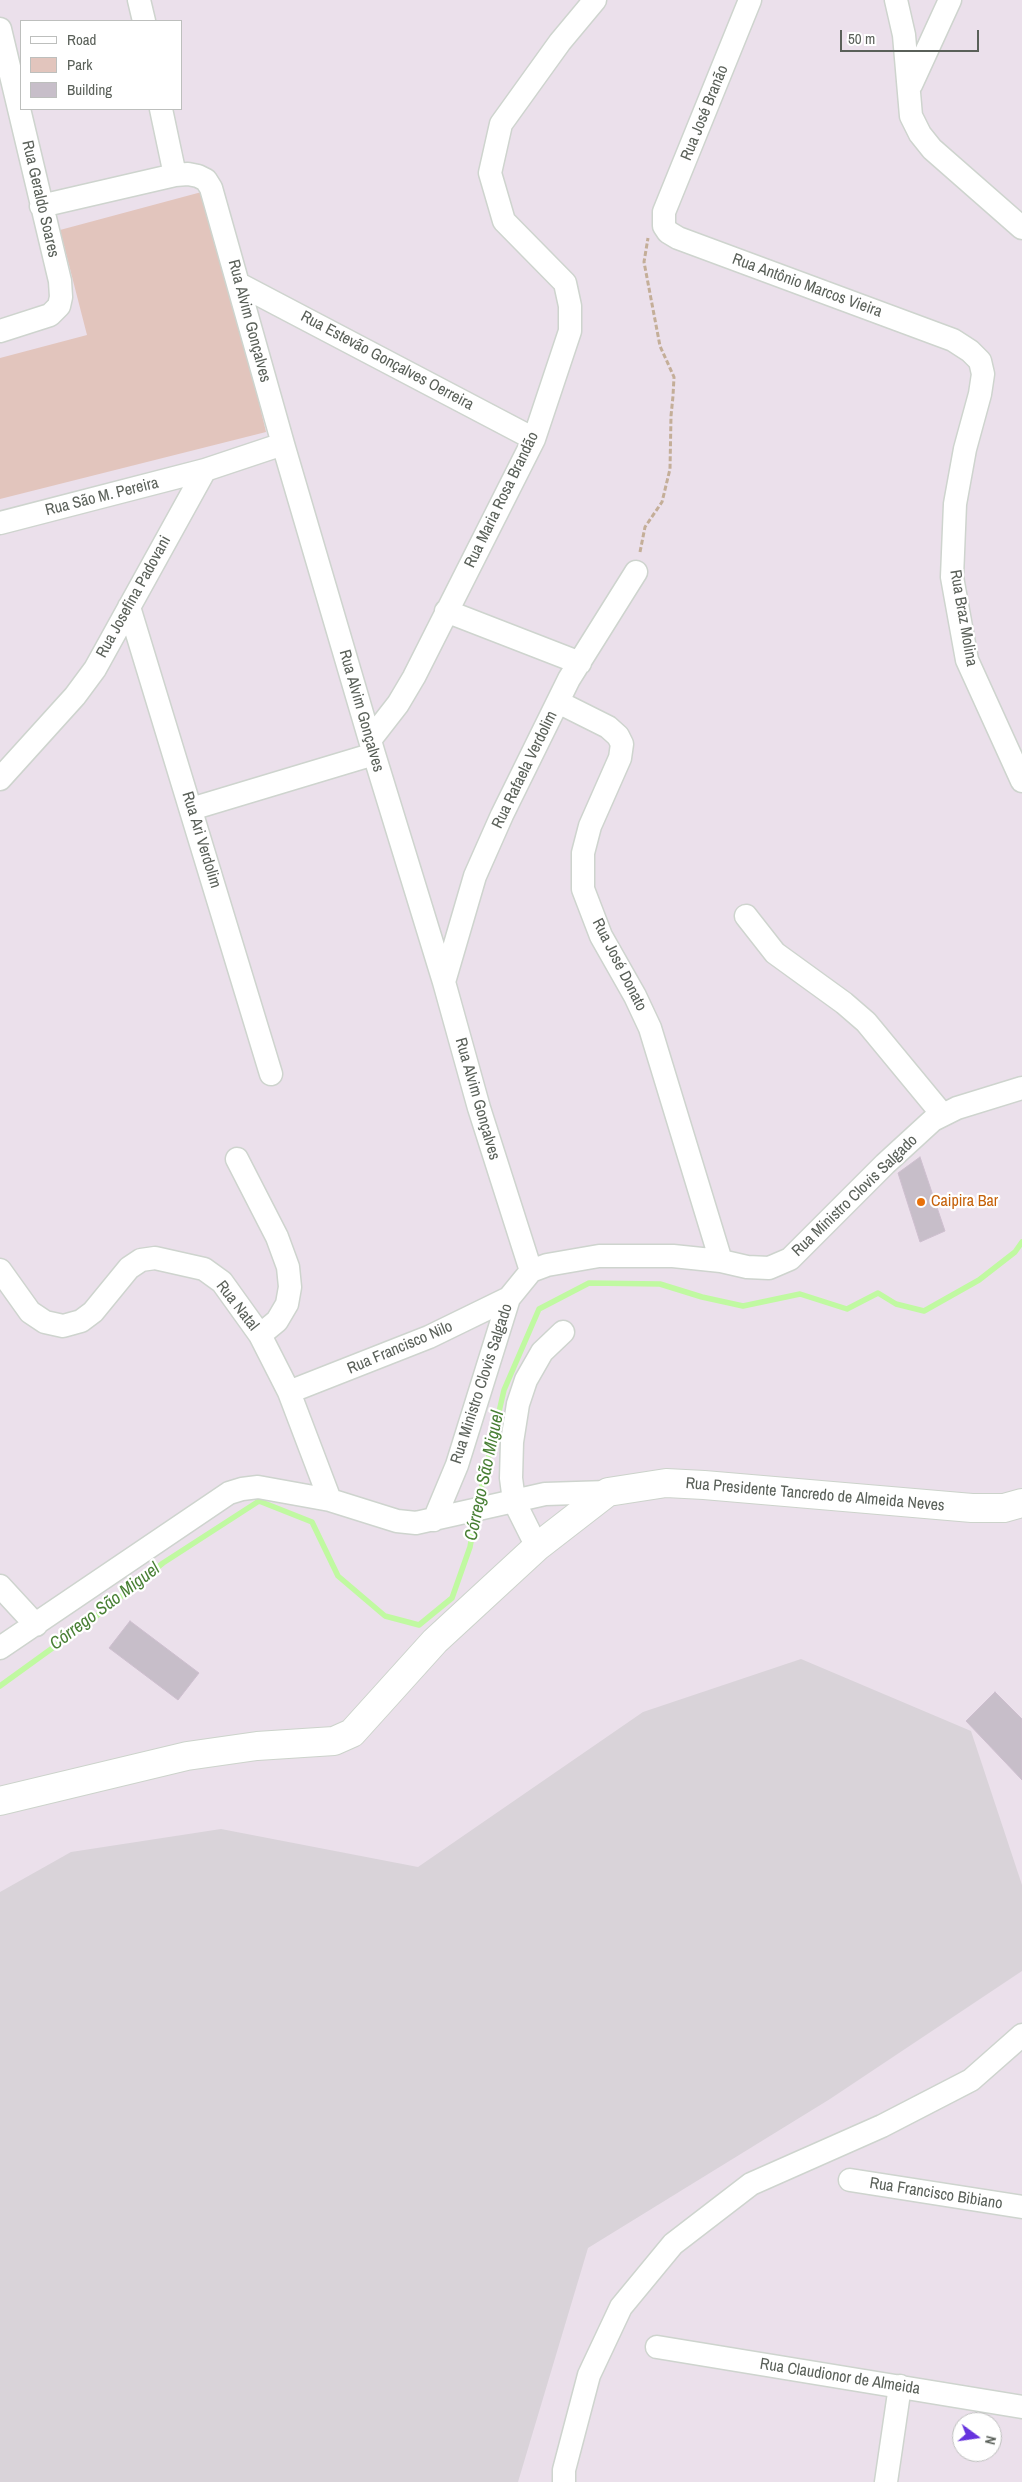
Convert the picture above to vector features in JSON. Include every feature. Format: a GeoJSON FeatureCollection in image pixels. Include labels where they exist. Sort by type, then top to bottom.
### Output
{"type":"FeatureCollection","features":[{"type":"Feature","properties":{"kind":"main road","name":"Rua Presidente Tancredo de Almeida Neves"},"geometry":{"type":"LineString","coordinates":[[0,1801],[187,1756],[257,1746],[334,1741],[352,1733],[435,1641],[537,1547],[608,1492],[666,1484],[704,1484],[972,1508],[1004,1508],[1022,1503]]}},
{"type":"Feature","properties":{"kind":"street"},"geometry":{"type":"LineString","coordinates":[[139,0],[144,20]]}},
{"type":"Feature","properties":{"kind":"street","name":"Rua Maria Rosa Brandão"},"geometry":{"type":"LineString","coordinates":[[372,747],[414,677],[534,439],[570,331],[570,306],[566,283],[504,222],[490,173],[501,124],[560,42],[595,0]]}},
{"type":"Feature","properties":{"kind":"street","name":"Rua José Branão"},"geometry":{"type":"LineString","coordinates":[[664,226],[664,212],[750,0]]}},
{"type":"Feature","properties":{"kind":"street"},"geometry":{"type":"LineString","coordinates":[[896,0],[904,35],[912,116],[926,142],[972,186],[1022,228]]}},
{"type":"Feature","properties":{"kind":"street"},"geometry":{"type":"LineString","coordinates":[[910,86],[950,0]]}},
{"type":"Feature","properties":{"kind":"street","name":"Rua Geraldo Soares"},"geometry":{"type":"LineString","coordinates":[[0,29],[60,281],[59,306],[50,315],[0,331]]}},
{"type":"Feature","properties":{"kind":"street"},"geometry":{"type":"LineString","coordinates":[[161,110],[175,175]]}},
{"type":"Feature","properties":{"kind":"street","name":"Rua Alvim Gonçalves"},"geometry":{"type":"LineString","coordinates":[[42,206],[175,175],[188,174],[198,176],[206,180],[211,188],[283,444],[372,747],[444,982],[479,1108],[531,1271]]}},
{"type":"Feature","properties":{"kind":"street","name":"Rua Antônio Marcos Vieira"},"geometry":{"type":"LineString","coordinates":[[664,226],[668,232],[678,238],[953,340]]}},
{"type":"Feature","properties":{"kind":"street","name":"Rua Estevão Gonçalves Oerreira"},"geometry":{"type":"LineString","coordinates":[[239,284],[534,439]]}},
{"type":"Feature","properties":{"kind":"street","name":"Rua Braz Molina"},"geometry":{"type":"LineString","coordinates":[[953,340],[970,351],[980,361],[983,374],[980,394],[965,449],[955,504],[952,577],[967,660],[1022,781]]}},
{"type":"Feature","properties":{"kind":"street"},"geometry":{"type":"LineString","coordinates":[[205,470],[283,444]]}},
{"type":"Feature","properties":{"kind":"street","name":"Rua São M. Pereira"},"geometry":{"type":"LineString","coordinates":[[0,523],[205,470]]}},
{"type":"Feature","properties":{"kind":"street","name":"Rua Josefina Padovani"},"geometry":{"type":"LineString","coordinates":[[0,779],[75,696],[95,669],[205,470]]}},
{"type":"Feature","properties":{"kind":"street","name":"Rua Rafaela Verdolim"},"geometry":{"type":"LineString","coordinates":[[444,982],[475,876],[558,702],[636,572]]}},
{"type":"Feature","properties":{"kind":"street","name":"Rua Ari Verdolim"},"geometry":{"type":"LineString","coordinates":[[129,607],[271,1074]]}},
{"type":"Feature","properties":{"kind":"street"},"geometry":{"type":"LineString","coordinates":[[446,611],[580,663]]}},
{"type":"Feature","properties":{"kind":"street","name":"Rua José Donato"},"geometry":{"type":"LineString","coordinates":[[558,702],[608,727],[618,736],[622,744],[620,758],[590,826],[583,853],[583,889],[601,936],[635,996],[650,1028],[720,1261]]}},
{"type":"Feature","properties":{"kind":"street"},"geometry":{"type":"LineString","coordinates":[[192,810],[372,747]]}},
{"type":"Feature","properties":{"kind":"street"},"geometry":{"type":"LineString","coordinates":[[746,916],[775,953],[844,1003],[866,1022],[942,1114]]}},
{"type":"Feature","properties":{"kind":"street","name":"Rua Ministro Clovis Salgado"},"geometry":{"type":"LineString","coordinates":[[441,1518],[509,1298],[531,1271],[547,1264],[599,1256],[673,1256],[720,1261],[747,1267],[769,1268],[790,1259],[885,1164],[942,1114],[1022,1088]]}},
{"type":"Feature","properties":{"kind":"street"},"geometry":{"type":"LineString","coordinates":[[237,1159],[277,1237],[288,1267],[290,1287],[287,1304],[277,1321],[260,1335]]}},
{"type":"Feature","properties":{"kind":"street","name":"Rua Natal"},"geometry":{"type":"LineString","coordinates":[[0,1270],[30,1312],[45,1322],[63,1326],[81,1321],[93,1312],[129,1268],[141,1260],[155,1258],[204,1269],[222,1282],[260,1335],[289,1392],[330,1500]]}},
{"type":"Feature","properties":{"kind":"street","name":"Rua Francisco Nilo"},"geometry":{"type":"LineString","coordinates":[[289,1392],[421,1341],[509,1298]]}},
{"type":"Feature","properties":{"kind":"street"},"geometry":{"type":"LineString","coordinates":[[537,1547],[509,1502],[512,1442],[518,1404],[526,1380],[542,1352],[563,1332]]}},
{"type":"Feature","properties":{"kind":"street"},"geometry":{"type":"LineString","coordinates":[[0,1648],[229,1493],[258,1487],[330,1500],[397,1521],[416,1523],[441,1518]]}},
{"type":"Feature","properties":{"kind":"street","name":"Rua Presidente Tancredo de Almeida Neves"},"geometry":{"type":"LineString","coordinates":[[441,1518],[552,1494],[608,1492]]}},
{"type":"Feature","properties":{"kind":"street"},"geometry":{"type":"LineString","coordinates":[[0,1586],[36,1625]]}},
{"type":"Feature","properties":{"kind":"street"},"geometry":{"type":"LineString","coordinates":[[564,2482],[564,2470],[589,2376],[621,2307],[673,2244],[751,2184],[882,2126],[971,2080],[1022,2035]]}},
{"type":"Feature","properties":{"kind":"street","name":"Rua Francisco Bibiano"},"geometry":{"type":"LineString","coordinates":[[850,2180],[1022,2207]]}},
{"type":"Feature","properties":{"kind":"street","name":"Rua Claudionor de Almeida"},"geometry":{"type":"LineString","coordinates":[[657,2347],[1022,2407]]}},
{"type":"Feature","properties":{"kind":"street"},"geometry":{"type":"LineString","coordinates":[[886,2482],[900,2386]]}},
{"type":"Feature","properties":{"kind":"path"},"geometry":{"type":"LineString","coordinates":[[636,572],[645,527],[662,502],[670,469],[674,377],[660,346],[644,262],[649,236],[664,226]]}},
{"type":"Feature","properties":{"kind":"shaded area"},"geometry":{"type":"Polygon","coordinates":[[[801,1659],[971,1731],[1022,1885],[1022,1971],[830,2099],[588,2248],[518,2482],[0,2482],[0,1892],[71,1852],[221,1829],[418,1867],[643,1712],[801,1659]]]}},
{"type":"Feature","properties":{"kind":"green space"},"geometry":{"type":"Polygon","coordinates":[[[209,190],[266,432],[0,499],[0,358],[87,335],[60,230],[209,190]]]}},
{"type":"Feature","properties":{"kind":"building","name":"Caipira Bar"},"geometry":{"type":"Polygon","coordinates":[[[920,1157],[945,1231],[920,1242],[898,1173],[920,1157]]]}},
{"type":"Feature","properties":{"kind":"building"},"geometry":{"type":"Polygon","coordinates":[[[130,1621],[199,1673],[178,1700],[109,1648],[130,1621]]]}},
{"type":"Feature","properties":{"kind":"building"},"geometry":{"type":"Polygon","coordinates":[[[995,1692],[1022,1719],[1022,1780],[966,1721],[995,1692]]]}},
{"type":"Feature","properties":{"kind":"waterway","name":"Córrego São Miguel"},"geometry":{"type":"LineString","coordinates":[[478,1503],[504,1390],[539,1309],[589,1283],[660,1284],[702,1297],[743,1306],[800,1294],[847,1309],[878,1293],[896,1304],[924,1311],[979,1280],[1015,1252],[1022,1242]]}},
{"type":"Feature","properties":{"kind":"waterway","name":"Córrego São Miguel"},"geometry":{"type":"LineString","coordinates":[[0,1686],[94,1618],[163,1563],[259,1501],[312,1522],[338,1576],[385,1616],[419,1625],[452,1598],[470,1547],[476,1515]]}},
{"type":"Feature","properties":{"kind":"place","name":"Caipira Bar"},"geometry":{"type":"Point","coordinates":[921,1202]}}]}
